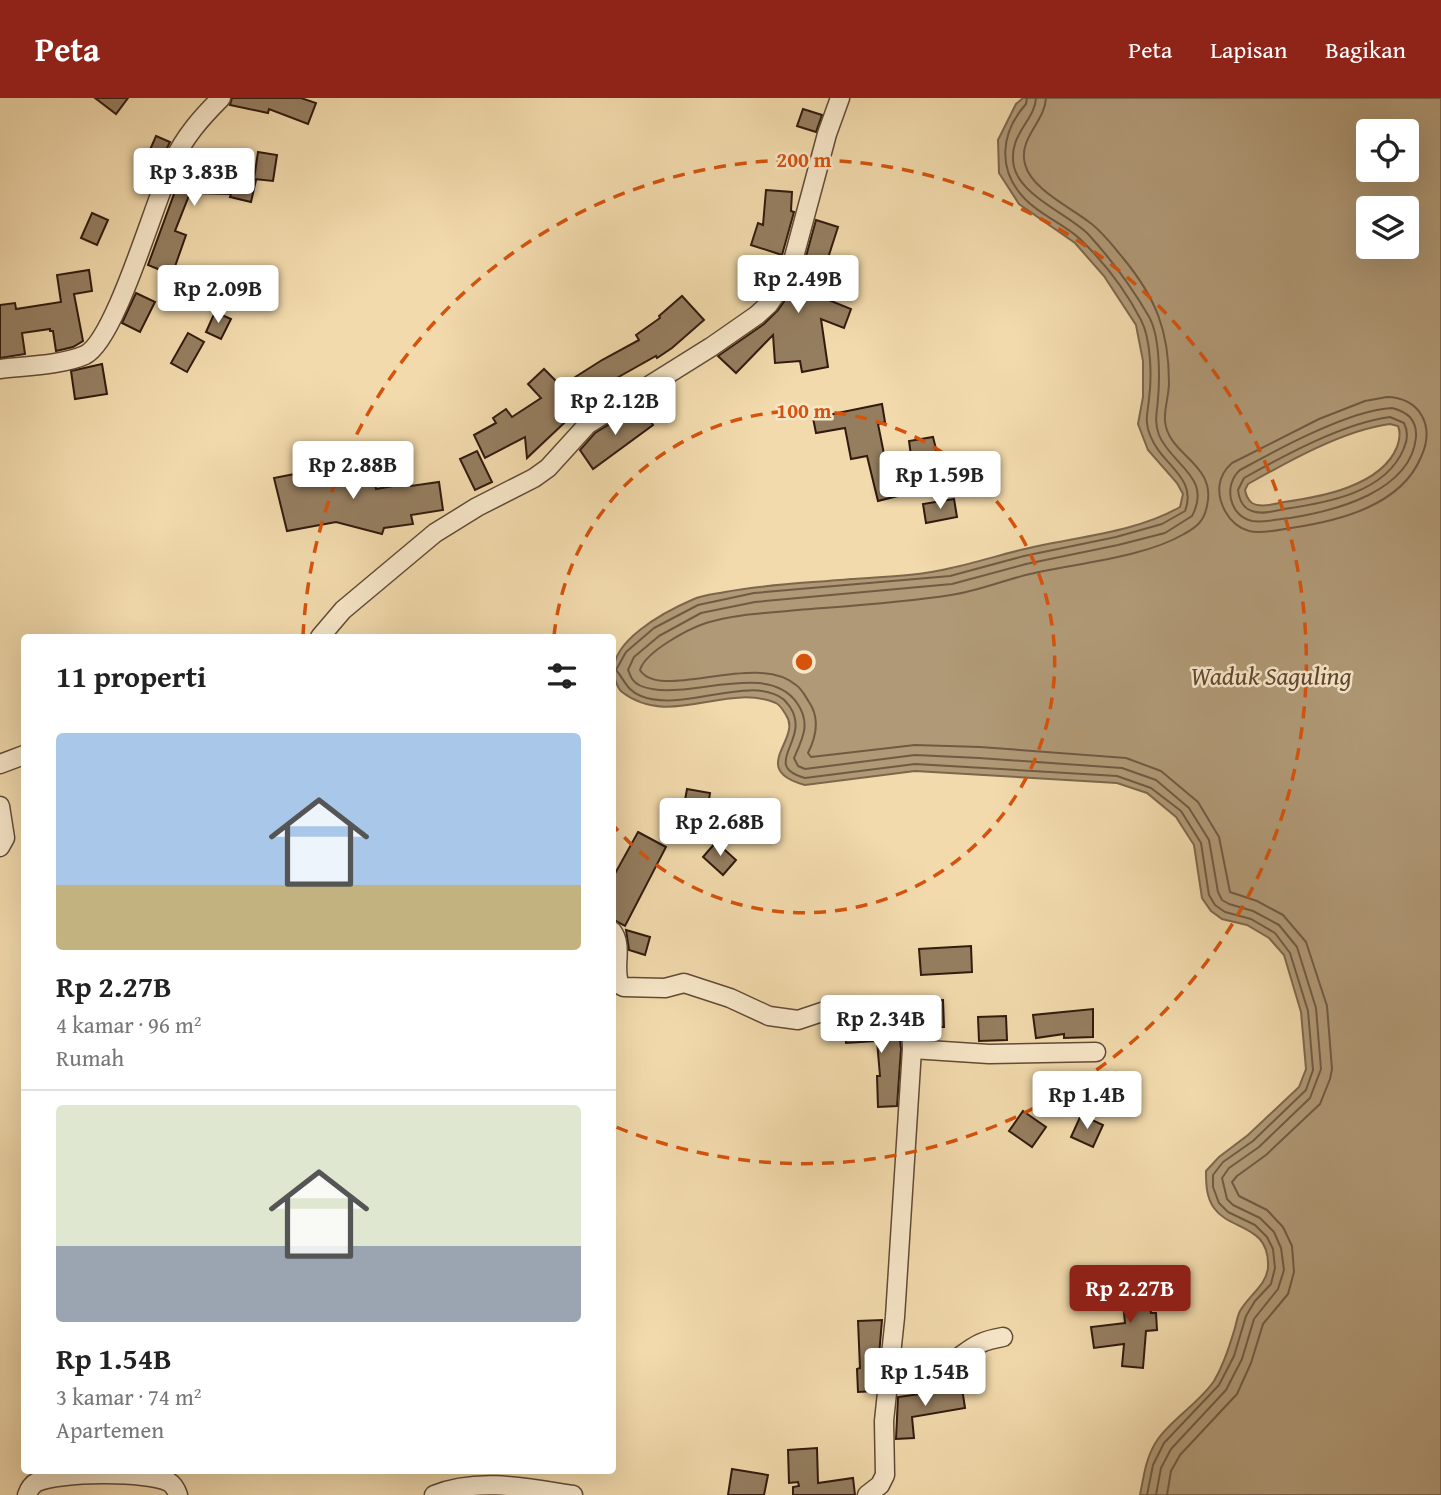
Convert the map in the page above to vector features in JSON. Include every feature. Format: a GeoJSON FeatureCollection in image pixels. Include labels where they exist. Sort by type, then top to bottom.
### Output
{"type":"FeatureCollection","features":[{"type":"Feature","properties":{"kind":"street"},"geometry":{"type":"LineString","coordinates":[[0,369],[84,355],[96,347],[106,333],[173,161],[187,137],[221,98]]}},
{"type":"Feature","properties":{"kind":"street"},"geometry":{"type":"LineString","coordinates":[[323,634],[343,610],[435,533],[477,507],[534,478],[548,468],[588,424],[710,347],[769,304],[784,282],[794,257],[827,134],[840,98]]}},
{"type":"Feature","properties":{"kind":"street"},"geometry":{"type":"LineString","coordinates":[[0,764],[21,756]]}},
{"type":"Feature","properties":{"kind":"street"},"geometry":{"type":"LineString","coordinates":[[0,806],[5,828],[5,838],[0,847]]}},
{"type":"Feature","properties":{"kind":"street"},"geometry":{"type":"LineString","coordinates":[[616,938],[617,977],[620,985],[624,987],[664,988],[684,983],[730,998],[769,1016],[798,1020],[834,1007],[901,1011],[911,1023],[912,1049],[895,1317],[884,1421],[885,1475],[880,1485],[867,1495]]}},
{"type":"Feature","properties":{"kind":"street"},"geometry":{"type":"LineString","coordinates":[[912,1049],[989,1055],[1096,1052]]}},
{"type":"Feature","properties":{"kind":"street"},"geometry":{"type":"LineString","coordinates":[[888,1385],[914,1380],[945,1366],[978,1342],[1003,1336]]}},
{"type":"Feature","properties":{"kind":"street"},"geometry":{"type":"LineString","coordinates":[[27,1495],[32,1485],[39,1481],[78,1474]]}},
{"type":"Feature","properties":{"kind":"street"},"geometry":{"type":"LineString","coordinates":[[101,1474],[166,1480],[176,1489],[178,1495]]}},
{"type":"Feature","properties":{"kind":"street"},"geometry":{"type":"LineString","coordinates":[[434,1495],[462,1486],[496,1485],[573,1495]]}},
{"type":"Feature","properties":{"kind":"water","name":"Waduk Saguling"},"geometry":{"type":"Polygon","coordinates":[[[1023,98],[1441,98],[1441,1495],[1140,1495],[1154,1445],[1164,1431],[1214,1381],[1226,1357],[1240,1311],[1267,1273],[1267,1253],[1263,1243],[1248,1230],[1221,1215],[1211,1204],[1206,1171],[1299,1087],[1306,1069],[1301,1012],[1284,955],[1269,938],[1247,925],[1222,919],[1211,911],[1202,898],[1194,845],[1176,817],[1147,793],[1117,783],[915,771],[805,785],[788,778],[780,771],[778,762],[789,724],[784,711],[776,703],[757,698],[738,698],[659,706],[640,702],[622,692],[616,681],[616,661],[628,641],[654,620],[698,598],[756,587],[939,571],[1027,548],[1129,527],[1180,507],[1183,494],[1177,483],[1148,450],[1138,424],[1143,397],[1143,361],[1136,325],[1104,276],[1075,243],[1019,204],[999,173],[998,140],[1016,104],[1023,98]],[[1390,424],[1372,427],[1317,448],[1248,484],[1245,490],[1248,499],[1255,504],[1272,505],[1332,493],[1364,480],[1389,460],[1397,447],[1400,431],[1398,426],[1390,424]]]}},
{"type":"Feature","properties":{"kind":"building"},"geometry":{"type":"Polygon","coordinates":[[[95,98],[128,98],[116,114],[95,98]]]}},
{"type":"Feature","properties":{"kind":"building"},"geometry":{"type":"Polygon","coordinates":[[[232,98],[301,98],[316,103],[308,124],[269,109],[268,113],[230,105],[232,98]]]}},
{"type":"Feature","properties":{"kind":"building"},"geometry":{"type":"Polygon","coordinates":[[[803,109],[822,115],[816,132],[797,126],[803,109]]]}},
{"type":"Feature","properties":{"kind":"building"},"geometry":{"type":"Polygon","coordinates":[[[156,136],[170,142],[162,158],[149,152],[156,136]]]}},
{"type":"Feature","properties":{"kind":"building"},"geometry":{"type":"Polygon","coordinates":[[[258,152],[277,155],[273,181],[254,179],[258,152]]]}},
{"type":"Feature","properties":{"kind":"building"},"geometry":{"type":"Polygon","coordinates":[[[185,164],[214,166],[213,170],[256,180],[251,202],[230,197],[231,194],[190,193],[175,231],[186,235],[172,275],[148,265],[185,164]]]}},
{"type":"Feature","properties":{"kind":"building"},"geometry":{"type":"Polygon","coordinates":[[[766,190],[792,192],[791,211],[794,212],[782,255],[751,245],[758,223],[763,225],[766,190]]]}},
{"type":"Feature","properties":{"kind":"building"},"geometry":{"type":"Polygon","coordinates":[[[92,213],[108,220],[97,245],[81,238],[92,213]]]}},
{"type":"Feature","properties":{"kind":"building"},"geometry":{"type":"Polygon","coordinates":[[[816,220],[838,227],[818,289],[833,296],[831,301],[851,309],[844,328],[821,319],[828,367],[802,372],[800,361],[775,363],[773,335],[736,373],[718,356],[764,324],[778,310],[795,286],[816,220]]]}},
{"type":"Feature","properties":{"kind":"building"},"geometry":{"type":"Polygon","coordinates":[[[89,270],[92,291],[74,294],[83,341],[73,347],[56,351],[53,331],[50,329],[22,333],[25,354],[0,358],[0,305],[15,303],[16,309],[61,302],[57,275],[89,270]]]}},
{"type":"Feature","properties":{"kind":"building"},"geometry":{"type":"Polygon","coordinates":[[[136,293],[155,302],[140,332],[122,323],[136,293]]]}},
{"type":"Feature","properties":{"kind":"building"},"geometry":{"type":"Polygon","coordinates":[[[682,296],[704,320],[672,348],[615,379],[619,385],[580,408],[527,458],[525,437],[485,458],[474,435],[496,423],[493,418],[506,409],[512,417],[541,398],[528,384],[544,369],[561,386],[639,340],[636,335],[660,318],[659,316],[682,296]]]}},
{"type":"Feature","properties":{"kind":"building"},"geometry":{"type":"Polygon","coordinates":[[[215,312],[231,319],[221,339],[206,332],[215,312]]]}},
{"type":"Feature","properties":{"kind":"building"},"geometry":{"type":"Polygon","coordinates":[[[188,333],[204,342],[187,372],[171,363],[188,333]]]}},
{"type":"Feature","properties":{"kind":"building"},"geometry":{"type":"Polygon","coordinates":[[[102,364],[107,394],[75,399],[71,371],[102,364]]]}},
{"type":"Feature","properties":{"kind":"building"},"geometry":{"type":"Polygon","coordinates":[[[882,404],[885,422],[878,424],[888,474],[900,471],[906,494],[878,501],[867,456],[851,459],[845,428],[816,433],[813,418],[882,404]]]}},
{"type":"Feature","properties":{"kind":"building"},"geometry":{"type":"Polygon","coordinates":[[[639,406],[653,425],[593,469],[580,450],[595,433],[639,406]]]}},
{"type":"Feature","properties":{"kind":"building"},"geometry":{"type":"Polygon","coordinates":[[[933,437],[940,465],[913,470],[909,441],[933,437]]]}},
{"type":"Feature","properties":{"kind":"building"},"geometry":{"type":"Polygon","coordinates":[[[477,451],[492,482],[475,490],[460,459],[477,451]]]}},
{"type":"Feature","properties":{"kind":"building"},"geometry":{"type":"Polygon","coordinates":[[[372,465],[376,489],[410,483],[411,486],[439,482],[443,510],[411,515],[413,524],[384,528],[382,534],[336,522],[287,531],[274,478],[305,472],[307,480],[351,474],[350,468],[372,465]]]}},
{"type":"Feature","properties":{"kind":"building"},"geometry":{"type":"Polygon","coordinates":[[[954,499],[957,517],[926,523],[923,504],[954,499]]]}},
{"type":"Feature","properties":{"kind":"building"},"geometry":{"type":"Polygon","coordinates":[[[687,789],[710,793],[706,821],[682,817],[687,789]]]}},
{"type":"Feature","properties":{"kind":"building"},"geometry":{"type":"Polygon","coordinates":[[[638,832],[666,847],[625,926],[616,921],[616,872],[638,832]]]}},
{"type":"Feature","properties":{"kind":"building"},"geometry":{"type":"Polygon","coordinates":[[[716,842],[736,860],[723,875],[703,857],[716,842]]]}},
{"type":"Feature","properties":{"kind":"building"},"geometry":{"type":"Polygon","coordinates":[[[626,930],[650,937],[645,955],[629,950],[626,930]]]}},
{"type":"Feature","properties":{"kind":"building"},"geometry":{"type":"Polygon","coordinates":[[[971,946],[972,972],[921,975],[919,949],[971,946]]]}},
{"type":"Feature","properties":{"kind":"building"},"geometry":{"type":"Polygon","coordinates":[[[943,1000],[944,1027],[923,1027],[918,1001],[943,1000]]]}},
{"type":"Feature","properties":{"kind":"building"},"geometry":{"type":"Polygon","coordinates":[[[1093,1009],[1093,1037],[1064,1038],[1064,1034],[1036,1038],[1033,1015],[1093,1009]]]}},
{"type":"Feature","properties":{"kind":"building"},"geometry":{"type":"Polygon","coordinates":[[[1006,1016],[1007,1040],[979,1041],[978,1017],[1006,1016]]]}},
{"type":"Feature","properties":{"kind":"building"},"geometry":{"type":"Polygon","coordinates":[[[845,1020],[898,1023],[901,1049],[897,1106],[878,1107],[877,1076],[880,1076],[877,1041],[846,1043],[845,1020]]]}},
{"type":"Feature","properties":{"kind":"building"},"geometry":{"type":"Polygon","coordinates":[[[1023,1111],[1046,1127],[1032,1147],[1009,1131],[1023,1111]]]}},
{"type":"Feature","properties":{"kind":"building"},"geometry":{"type":"Polygon","coordinates":[[[1081,1115],[1103,1125],[1093,1147],[1071,1137],[1081,1115]]]}},
{"type":"Feature","properties":{"kind":"building"},"geometry":{"type":"Polygon","coordinates":[[[1147,1280],[1151,1313],[1156,1313],[1157,1330],[1146,1331],[1143,1368],[1122,1366],[1124,1344],[1094,1348],[1091,1327],[1125,1323],[1121,1283],[1147,1280]]]}},
{"type":"Feature","properties":{"kind":"building"},"geometry":{"type":"Polygon","coordinates":[[[882,1320],[876,1391],[858,1392],[858,1321],[882,1320]]]}},
{"type":"Feature","properties":{"kind":"building"},"geometry":{"type":"Polygon","coordinates":[[[962,1388],[965,1408],[912,1417],[914,1438],[896,1439],[898,1397],[962,1388]]]}},
{"type":"Feature","properties":{"kind":"building"},"geometry":{"type":"Polygon","coordinates":[[[817,1448],[818,1483],[853,1478],[855,1495],[793,1495],[793,1487],[799,1486],[798,1482],[789,1483],[788,1450],[817,1448]]]}},
{"type":"Feature","properties":{"kind":"building"},"geometry":{"type":"Polygon","coordinates":[[[732,1469],[768,1475],[764,1495],[728,1495],[732,1469]]]}}]}
